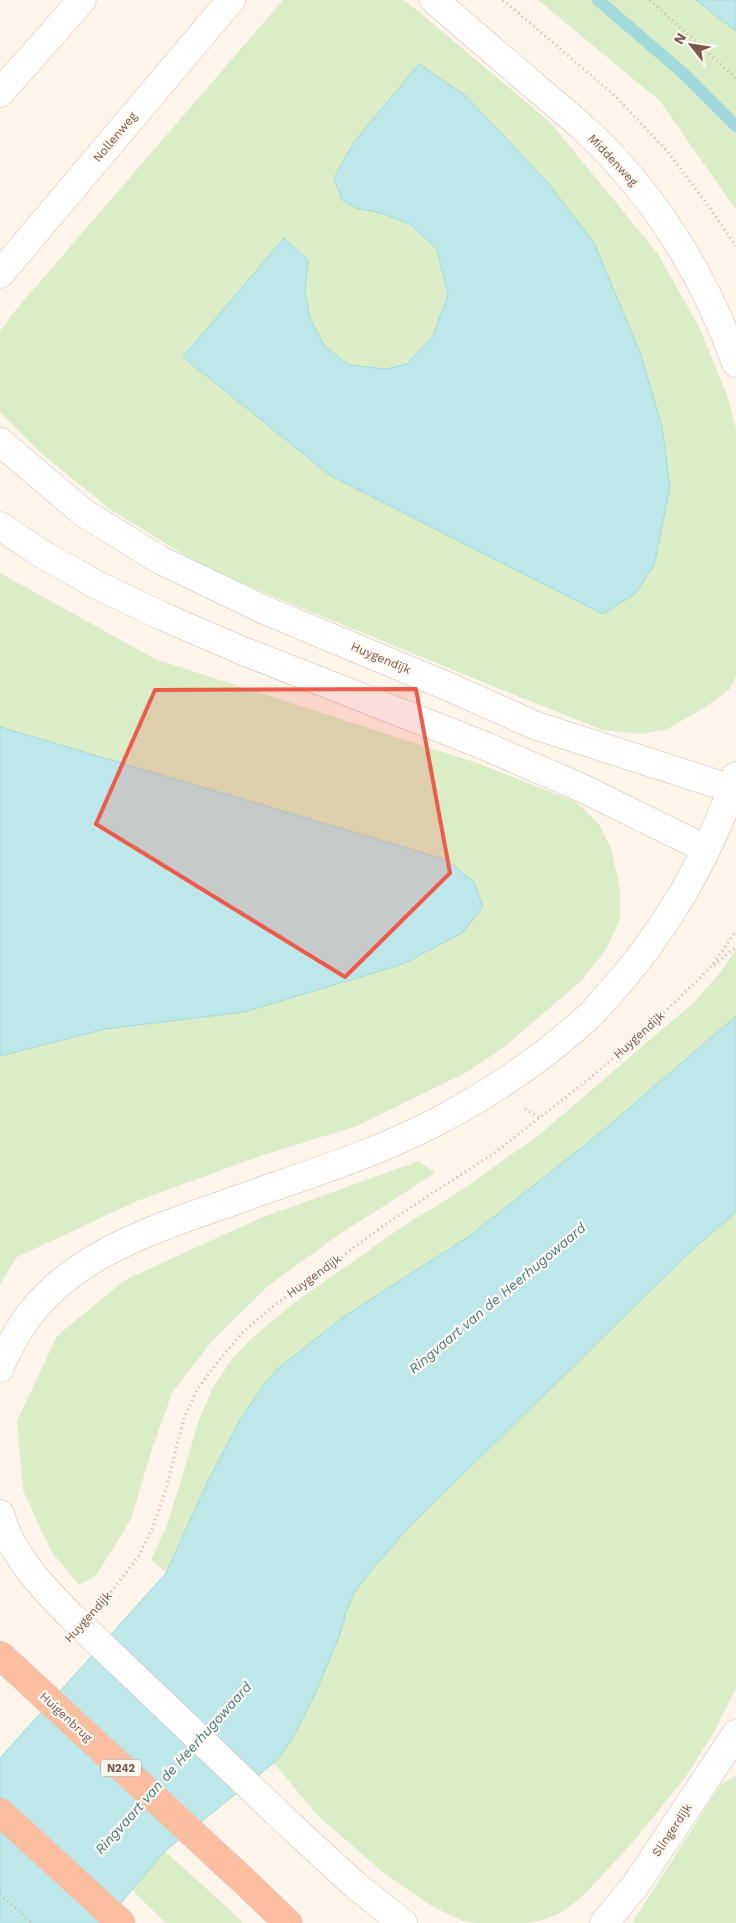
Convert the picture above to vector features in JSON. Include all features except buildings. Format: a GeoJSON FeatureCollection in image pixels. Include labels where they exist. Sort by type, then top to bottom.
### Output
{"type":"FeatureCollection","features":[{"type":"Feature","properties":{"kind":"highway","name":"Huigenbrug"},"geometry":{"type":"LineString","coordinates":[[0,1656],[288,1923]]}},
{"type":"Feature","properties":{"kind":"highway"},"geometry":{"type":"LineString","coordinates":[[0,1812],[121,1923]]}},
{"type":"Feature","properties":{"kind":"street"},"geometry":{"type":"LineString","coordinates":[[0,93],[82,0]]}},
{"type":"Feature","properties":{"kind":"street","name":"Nollenweg"},"geometry":{"type":"LineString","coordinates":[[0,274],[231,0]]}},
{"type":"Feature","properties":{"kind":"street","name":"Middenweg"},"geometry":{"type":"LineString","coordinates":[[434,0],[585,130],[625,171],[654,207],[685,254],[708,299],[736,363]]}},
{"type":"Feature","properties":{"kind":"street","name":"Huygendijk"},"geometry":{"type":"LineString","coordinates":[[0,442],[84,513],[160,560],[260,608],[454,689],[534,725],[734,782],[706,849],[679,899],[640,959],[588,1017],[525,1068],[492,1091],[440,1121],[385,1146],[146,1232],[110,1250],[60,1282],[38,1304],[20,1329],[0,1368]]}},
{"type":"Feature","properties":{"kind":"street"},"geometry":{"type":"LineString","coordinates":[[0,526],[39,552],[94,584],[162,616],[243,651],[478,743],[582,788],[706,849]]}},
{"type":"Feature","properties":{"kind":"street","name":"Huygendijk"},"geometry":{"type":"LineString","coordinates":[[0,1514],[15,1548],[30,1572],[75,1620],[292,1827],[355,1884],[403,1923]]}},
{"type":"Feature","properties":{"kind":"street","name":"Slingerdijk"},"geometry":{"type":"LineString","coordinates":[[604,1923],[635,1886],[736,1734]]}},
{"type":"Feature","properties":{"kind":"path"},"geometry":{"type":"LineString","coordinates":[[503,0],[614,94],[668,152],[736,246]]}},
{"type":"Feature","properties":{"kind":"path"},"geometry":{"type":"LineString","coordinates":[[650,0],[736,78]]}},
{"type":"Feature","properties":{"kind":"path","name":"Huygendijk"},"geometry":{"type":"LineString","coordinates":[[99,1606],[138,1557],[153,1527],[166,1489],[184,1418],[197,1390],[243,1332],[275,1304],[393,1219],[497,1151],[533,1123],[648,1028],[710,968],[736,931]]}},
{"type":"Feature","properties":{"kind":"path"},"geometry":{"type":"LineString","coordinates":[[710,968],[736,946]]}},
{"type":"Feature","properties":{"kind":"path"},"geometry":{"type":"LineString","coordinates":[[0,1894],[32,1923]]}},
{"type":"Feature","properties":{"kind":"highlighted area"},"geometry":{"type":"Polygon","coordinates":[[[416,689],[450,873],[345,977],[96,824],[155,690],[416,689]]]}},
{"type":"Feature","properties":{"kind":"green space"},"geometry":{"type":"Polygon","coordinates":[[[283,0],[403,0],[550,122],[658,254],[699,327],[727,395],[736,429],[736,676],[730,689],[701,710],[667,729],[642,734],[603,730],[209,570],[111,510],[41,453],[0,412],[0,331],[13,313],[283,0]],[[419,64],[354,142],[356,208],[381,213],[410,224],[437,249],[449,295],[433,336],[407,364],[386,369],[349,365],[325,347],[310,318],[305,293],[308,260],[183,357],[603,614],[419,64]]]}},
{"type":"Feature","properties":{"kind":"green space"},"geometry":{"type":"Polygon","coordinates":[[[538,0],[736,0],[736,210],[660,101],[538,0]]]}},
{"type":"Feature","properties":{"kind":"green space"},"geometry":{"type":"Polygon","coordinates":[[[0,573],[155,659],[480,764],[576,802],[599,824],[611,849],[620,888],[620,919],[607,948],[582,980],[503,1048],[467,1072],[357,1126],[263,1155],[137,1201],[17,1257],[0,1284],[0,1056],[105,1029],[446,860],[0,727],[0,573]]]}},
{"type":"Feature","properties":{"kind":"green space"},"geometry":{"type":"Polygon","coordinates":[[[736,949],[736,1016],[605,1129],[471,1235],[345,1316],[276,1370],[240,1420],[209,1479],[166,1573],[151,1560],[168,1523],[199,1420],[212,1389],[232,1359],[252,1338],[294,1303],[402,1227],[460,1191],[539,1135],[693,1003],[719,974],[736,949]]]}},
{"type":"Feature","properties":{"kind":"green space"},"geometry":{"type":"Polygon","coordinates":[[[419,1161],[435,1173],[337,1236],[268,1286],[213,1340],[172,1393],[152,1449],[131,1519],[96,1576],[79,1585],[51,1551],[23,1490],[17,1421],[57,1336],[125,1280],[258,1219],[419,1161]]]}},
{"type":"Feature","properties":{"kind":"green space"},"geometry":{"type":"Polygon","coordinates":[[[736,1212],[736,1688],[713,1734],[684,1779],[633,1842],[583,1896],[561,1913],[528,1923],[478,1923],[463,1921],[433,1907],[385,1874],[317,1815],[274,1763],[291,1741],[315,1694],[340,1634],[354,1593],[373,1568],[411,1525],[691,1251],[736,1212]]]}},
{"type":"Feature","properties":{"kind":"green space"},"geometry":{"type":"Polygon","coordinates":[[[736,1776],[736,1923],[632,1923],[721,1784],[736,1776]]]}},
{"type":"Feature","properties":{"kind":"green space"},"geometry":{"type":"Polygon","coordinates":[[[165,1851],[244,1923],[166,1923],[131,1889],[165,1851]]]}},
{"type":"Feature","properties":{"kind":"water"},"geometry":{"type":"Polygon","coordinates":[[[696,0],[736,0],[736,31],[732,28],[696,0]]]}},
{"type":"Feature","properties":{"kind":"water"},"geometry":{"type":"Polygon","coordinates":[[[419,64],[466,96],[549,184],[594,243],[641,355],[662,427],[670,487],[654,565],[635,594],[603,614],[331,476],[183,357],[284,238],[308,260],[305,293],[310,318],[325,347],[349,365],[386,369],[407,364],[433,336],[448,295],[437,249],[410,224],[381,213],[356,208],[342,200],[334,178],[354,142],[419,64]]]}},
{"type":"Feature","properties":{"kind":"water"},"geometry":{"type":"Polygon","coordinates":[[[0,727],[447,860],[474,882],[483,907],[462,933],[403,964],[244,1012],[105,1029],[0,1056],[0,727]]]}},
{"type":"Feature","properties":{"kind":"water","name":"Ringvaart van de Heerhugowaard"},"geometry":{"type":"Polygon","coordinates":[[[736,1016],[736,1212],[691,1251],[411,1525],[373,1568],[354,1593],[340,1634],[315,1694],[291,1741],[274,1763],[165,1851],[104,1923],[0,1923],[0,1758],[166,1573],[209,1479],[240,1420],[263,1386],[276,1370],[345,1316],[471,1235],[605,1129],[736,1016]]]}},
{"type":"Feature","properties":{"kind":"waterway"},"geometry":{"type":"LineString","coordinates":[[598,0],[684,74],[736,126]]}}]}
